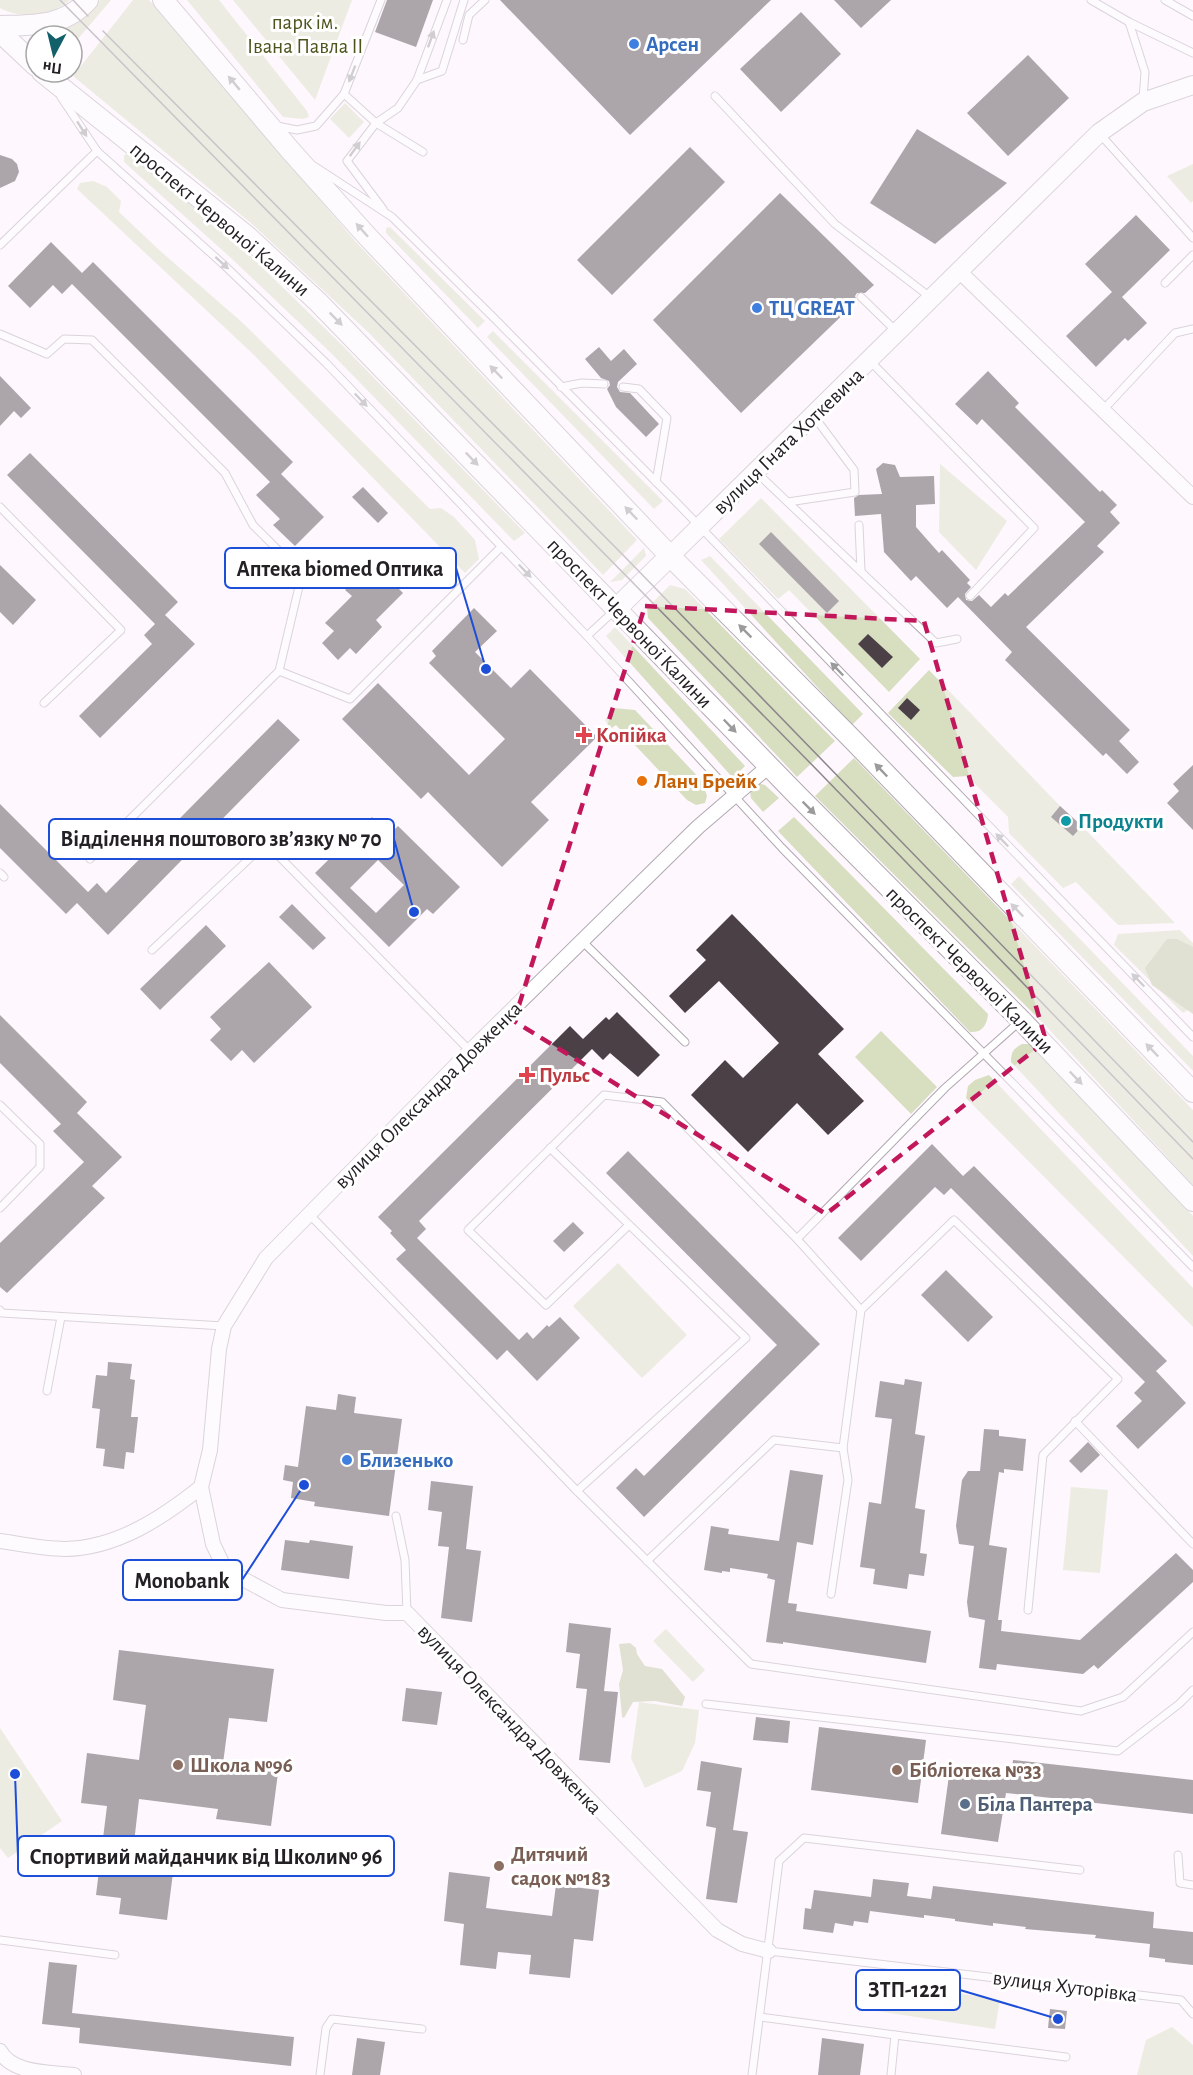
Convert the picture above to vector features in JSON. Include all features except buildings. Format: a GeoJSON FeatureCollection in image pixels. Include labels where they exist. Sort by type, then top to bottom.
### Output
{"type":"FeatureCollection","features":[{"type":"Feature","properties":{"kind":"main road"},"geometry":{"type":"LineString","coordinates":[[0,26],[54,22],[74,14],[88,0]]}},
{"type":"Feature","properties":{"kind":"main road"},"geometry":{"type":"LineString","coordinates":[[164,0],[290,150],[366,235],[670,556],[853,740],[1193,1092]]}},
{"type":"Feature","properties":{"kind":"main road","name":"проспект Червоної Калини"},"geometry":{"type":"LineString","coordinates":[[0,32],[24,55]]}},
{"type":"Feature","properties":{"kind":"main road","name":"проспект Червоної Калини"},"geometry":{"type":"LineString","coordinates":[[57,84],[247,236],[310,294],[769,766],[1021,1020],[1193,1201]]}},
{"type":"Feature","properties":{"kind":"main road","name":"вулиця Гната Хоткевича"},"geometry":{"type":"LineString","coordinates":[[616,609],[670,556]]}},
{"type":"Feature","properties":{"kind":"street","name":"вулиця Гната Хоткевича"},"geometry":{"type":"LineString","coordinates":[[670,556],[1099,133],[1143,102],[1193,85]]}},
{"type":"Feature","properties":{"kind":"street"},"geometry":{"type":"LineString","coordinates":[[960,272],[1193,497]]}},
{"type":"Feature","properties":{"kind":"street","name":"вулиця Олександра Довженка"},"geometry":{"type":"LineString","coordinates":[[769,766],[698,827],[470,1051],[266,1258],[224,1326],[219,1349],[210,1450],[201,1487],[213,1544],[223,1565],[243,1579],[282,1600],[386,1613],[407,1613],[717,1930],[742,1944],[769,1951]]}},
{"type":"Feature","properties":{"kind":"street"},"geometry":{"type":"LineString","coordinates":[[0,1541],[64,1549],[101,1545],[167,1514],[201,1487]]}},
{"type":"Feature","properties":{"kind":"street"},"geometry":{"type":"LineString","coordinates":[[0,2050],[4,2058],[14,2065],[30,2070],[74,2075]]}},
{"type":"Feature","properties":{"kind":"lane"},"geometry":{"type":"LineString","coordinates":[[268,124],[297,130],[316,126],[344,94],[381,0]]}},
{"type":"Feature","properties":{"kind":"lane"},"geometry":{"type":"LineString","coordinates":[[447,0],[417,80],[398,108],[376,123],[347,161],[386,214],[656,482],[1193,1037]]}},
{"type":"Feature","properties":{"kind":"lane"},"geometry":{"type":"LineString","coordinates":[[417,80],[441,71],[464,0]]}},
{"type":"Feature","properties":{"kind":"lane"},"geometry":{"type":"LineString","coordinates":[[463,40],[470,15],[485,0]]}},
{"type":"Feature","properties":{"kind":"lane"},"geometry":{"type":"LineString","coordinates":[[1091,0],[1129,22],[1193,53]]}},
{"type":"Feature","properties":{"kind":"lane"},"geometry":{"type":"LineString","coordinates":[[1165,0],[1193,16]]}},
{"type":"Feature","properties":{"kind":"lane"},"geometry":{"type":"LineString","coordinates":[[1129,22],[1144,72],[1143,102]]}},
{"type":"Feature","properties":{"kind":"lane"},"geometry":{"type":"LineString","coordinates":[[51,84],[97,151],[224,265],[326,363],[587,636],[782,848],[1193,1267]]}},
{"type":"Feature","properties":{"kind":"lane"},"geometry":{"type":"LineString","coordinates":[[344,94],[376,123],[423,152]]}},
{"type":"Feature","properties":{"kind":"lane"},"geometry":{"type":"LineString","coordinates":[[715,96],[835,224],[933,299]]}},
{"type":"Feature","properties":{"kind":"lane"},"geometry":{"type":"LineString","coordinates":[[1099,133],[1193,238]]}},
{"type":"Feature","properties":{"kind":"lane"},"geometry":{"type":"LineString","coordinates":[[290,150],[386,214]]}},
{"type":"Feature","properties":{"kind":"lane"},"geometry":{"type":"LineString","coordinates":[[0,245],[97,151]]}},
{"type":"Feature","properties":{"kind":"lane"},"geometry":{"type":"LineString","coordinates":[[1165,283],[1193,255]]}},
{"type":"Feature","properties":{"kind":"lane"},"geometry":{"type":"LineString","coordinates":[[861,297],[898,333]]}},
{"type":"Feature","properties":{"kind":"lane"},"geometry":{"type":"LineString","coordinates":[[1102,410],[1175,333],[1193,329]]}},
{"type":"Feature","properties":{"kind":"lane"},"geometry":{"type":"LineString","coordinates":[[0,334],[47,354],[64,339],[92,340],[225,473],[253,525],[302,574],[279,671],[90,859]]}},
{"type":"Feature","properties":{"kind":"lane"},"geometry":{"type":"LineString","coordinates":[[870,361],[1034,528],[970,596]]}},
{"type":"Feature","properties":{"kind":"lane"},"geometry":{"type":"LineString","coordinates":[[561,387],[582,383],[604,384]]}},
{"type":"Feature","properties":{"kind":"lane"},"geometry":{"type":"LineString","coordinates":[[623,387],[639,389],[667,418],[656,482]]}},
{"type":"Feature","properties":{"kind":"lane"},"geometry":{"type":"LineString","coordinates":[[788,502],[855,492],[854,470],[813,415]]}},
{"type":"Feature","properties":{"kind":"lane"},"geometry":{"type":"LineString","coordinates":[[756,472],[936,643],[957,639]]}},
{"type":"Feature","properties":{"kind":"lane"},"geometry":{"type":"LineString","coordinates":[[0,507],[121,630],[44,703]]}},
{"type":"Feature","properties":{"kind":"lane"},"geometry":{"type":"LineString","coordinates":[[859,525],[861,571]]}},
{"type":"Feature","properties":{"kind":"lane"},"geometry":{"type":"LineString","coordinates":[[279,671],[350,699],[501,547]]}},
{"type":"Feature","properties":{"kind":"lane"},"geometry":{"type":"LineString","coordinates":[[587,636],[616,609]]}},
{"type":"Feature","properties":{"kind":"lane"},"geometry":{"type":"LineString","coordinates":[[153,950],[266,843],[470,1051]]}},
{"type":"Feature","properties":{"kind":"lane"},"geometry":{"type":"LineString","coordinates":[[583,942],[685,1042]]}},
{"type":"Feature","properties":{"kind":"lane"},"geometry":{"type":"LineString","coordinates":[[797,1239],[945,1088],[1021,1020]]}},
{"type":"Feature","properties":{"kind":"lane"},"geometry":{"type":"LineString","coordinates":[[629,1225],[546,1305],[468,1230],[604,1095],[662,1102],[797,1239],[861,1310]]}},
{"type":"Feature","properties":{"kind":"lane"},"geometry":{"type":"LineString","coordinates":[[0,1105],[40,1144],[40,1167],[0,1208]]}},
{"type":"Feature","properties":{"kind":"lane"},"geometry":{"type":"LineString","coordinates":[[550,1148],[746,1338],[577,1491]]}},
{"type":"Feature","properties":{"kind":"lane"},"geometry":{"type":"LineString","coordinates":[[309,1214],[577,1491],[751,1664],[1082,1711],[1123,1696],[1193,1632]]}},
{"type":"Feature","properties":{"kind":"lane"},"geometry":{"type":"LineString","coordinates":[[831,1594],[848,1480],[843,1448],[861,1310],[954,1220],[1118,1378],[1043,1455],[1028,1610]]}},
{"type":"Feature","properties":{"kind":"lane"},"geometry":{"type":"LineString","coordinates":[[0,1310],[61,1317],[224,1326]]}},
{"type":"Feature","properties":{"kind":"lane"},"geometry":{"type":"LineString","coordinates":[[47,1391],[61,1317]]}},
{"type":"Feature","properties":{"kind":"lane"},"geometry":{"type":"LineString","coordinates":[[1075,1421],[1193,1544]]}},
{"type":"Feature","properties":{"kind":"lane"},"geometry":{"type":"LineString","coordinates":[[647,1561],[774,1440],[843,1448]]}},
{"type":"Feature","properties":{"kind":"lane"},"geometry":{"type":"LineString","coordinates":[[396,1516],[405,1560],[407,1613]]}},
{"type":"Feature","properties":{"kind":"lane"},"geometry":{"type":"LineString","coordinates":[[706,1704],[1118,1750],[1179,1704],[1193,1690]]}},
{"type":"Feature","properties":{"kind":"lane"},"geometry":{"type":"LineString","coordinates":[[752,2075],[779,1861],[804,1838],[1080,1870]]}},
{"type":"Feature","properties":{"kind":"lane"},"geometry":{"type":"LineString","coordinates":[[1178,1855],[1180,1884],[1193,1885]]}},
{"type":"Feature","properties":{"kind":"lane"},"geometry":{"type":"LineString","coordinates":[[0,1940],[115,1955]]}},
{"type":"Feature","properties":{"kind":"lane","name":"вулиця Хуторівка"},"geometry":{"type":"LineString","coordinates":[[769,1951],[1181,2000],[1193,2014]]}},
{"type":"Feature","properties":{"kind":"lane"},"geometry":{"type":"LineString","coordinates":[[760,2018],[1066,2056]]}},
{"type":"Feature","properties":{"kind":"lane"},"geometry":{"type":"LineString","coordinates":[[320,2075],[326,2028],[332,2019],[422,2029]]}},
{"type":"Feature","properties":{"kind":"lane"},"geometry":{"type":"LineString","coordinates":[[891,2075],[895,2035]]}},
{"type":"Feature","properties":{"kind":"highlighted area"},"geometry":{"type":"Polygon","coordinates":[[[645,606],[924,621],[1046,1041],[826,1214],[514,1021],[645,606]]]}},
{"type":"Feature","properties":{"kind":"green space"},"geometry":{"type":"Polygon","coordinates":[[[0,0],[70,0],[54,10],[27,15],[0,8],[0,0]]]}},
{"type":"Feature","properties":{"kind":"green space"},"geometry":{"type":"Polygon","coordinates":[[[100,0],[111,0],[84,32],[84,24],[70,24],[77,21],[100,0]]]}},
{"type":"Feature","properties":{"kind":"green space"},"geometry":{"type":"Polygon","coordinates":[[[133,0],[149,0],[356,242],[637,540],[603,575],[369,333],[252,224],[83,84],[84,62],[133,0]]]}},
{"type":"Feature","properties":{"kind":"green space"},"geometry":{"type":"Polygon","coordinates":[[[187,0],[219,0],[307,111],[309,117],[303,119],[283,117],[187,0]]]}},
{"type":"Feature","properties":{"kind":"green space","name":"парк ім. Івана Павла II"},"geometry":{"type":"Polygon","coordinates":[[[233,0],[352,0],[315,100],[233,0]]]}},
{"type":"Feature","properties":{"kind":"green space"},"geometry":{"type":"Polygon","coordinates":[[[345,103],[364,122],[349,138],[330,119],[345,103]]]}},
{"type":"Feature","properties":{"kind":"green space"},"geometry":{"type":"Polygon","coordinates":[[[124,155],[133,155],[239,245],[342,345],[525,533],[514,541],[333,355],[231,258],[124,162],[124,155]]]}},
{"type":"Feature","properties":{"kind":"green space"},"geometry":{"type":"Polygon","coordinates":[[[1193,164],[1193,201],[1191,203],[1167,176],[1193,164]]]}},
{"type":"Feature","properties":{"kind":"green space"},"geometry":{"type":"Polygon","coordinates":[[[93,181],[107,187],[121,201],[119,212],[244,324],[430,509],[441,508],[454,517],[475,540],[479,559],[465,573],[254,355],[77,189],[80,183],[93,181]]]}},
{"type":"Feature","properties":{"kind":"green space"},"geometry":{"type":"Polygon","coordinates":[[[390,227],[485,321],[478,328],[386,233],[386,228],[390,227]]]}},
{"type":"Feature","properties":{"kind":"green space"},"geometry":{"type":"Polygon","coordinates":[[[493,331],[663,501],[654,509],[487,337],[493,331]]]}},
{"type":"Feature","properties":{"kind":"green space"},"geometry":{"type":"Polygon","coordinates":[[[940,464],[1007,521],[976,570],[939,532],[940,464]]]}},
{"type":"Feature","properties":{"kind":"green space"},"geometry":{"type":"Polygon","coordinates":[[[761,498],[920,659],[889,692],[789,590],[778,599],[719,539],[761,498]]]}},
{"type":"Feature","properties":{"kind":"green space"},"geometry":{"type":"Polygon","coordinates":[[[644,548],[646,556],[622,580],[610,582],[644,548]]]}},
{"type":"Feature","properties":{"kind":"green space"},"geometry":{"type":"Polygon","coordinates":[[[710,556],[863,714],[852,725],[701,560],[710,556]]]}},
{"type":"Feature","properties":{"kind":"green space"},"geometry":{"type":"Polygon","coordinates":[[[670,585],[685,589],[835,741],[797,777],[648,618],[647,608],[670,585]]]}},
{"type":"Feature","properties":{"kind":"green space"},"geometry":{"type":"Polygon","coordinates":[[[615,627],[745,766],[733,778],[606,636],[615,627]]]}},
{"type":"Feature","properties":{"kind":"green space"},"geometry":{"type":"Polygon","coordinates":[[[929,670],[1175,923],[1118,925],[1076,882],[1063,888],[1009,833],[1008,817],[967,776],[953,777],[888,713],[929,670]]]}},
{"type":"Feature","properties":{"kind":"green space"},"geometry":{"type":"Polygon","coordinates":[[[614,708],[635,710],[702,781],[707,796],[705,803],[696,805],[687,800],[616,725],[610,729],[605,720],[614,708]]]}},
{"type":"Feature","properties":{"kind":"green space"},"geometry":{"type":"Polygon","coordinates":[[[854,758],[1193,1110],[1193,1185],[1044,1024],[815,796],[854,758]]]}},
{"type":"Feature","properties":{"kind":"green space"},"geometry":{"type":"Polygon","coordinates":[[[758,783],[765,785],[779,798],[763,812],[751,798],[750,791],[758,783]]]}},
{"type":"Feature","properties":{"kind":"green space"},"geometry":{"type":"Polygon","coordinates":[[[794,817],[988,1014],[983,1028],[970,1032],[778,831],[794,817]]]}},
{"type":"Feature","properties":{"kind":"green space"},"geometry":{"type":"Polygon","coordinates":[[[1019,876],[1193,1056],[1193,1071],[1011,884],[1019,876]]]}},
{"type":"Feature","properties":{"kind":"green space"},"geometry":{"type":"Polygon","coordinates":[[[1180,930],[1193,943],[1193,1007],[1183,1013],[1114,945],[1118,934],[1180,930]]]}},
{"type":"Feature","properties":{"kind":"green space"},"geometry":{"type":"Polygon","coordinates":[[[1167,939],[1177,939],[1193,947],[1193,1014],[1152,985],[1145,968],[1167,939]]]}},
{"type":"Feature","properties":{"kind":"green space"},"geometry":{"type":"Polygon","coordinates":[[[881,1031],[937,1087],[911,1114],[855,1057],[881,1031]]]}},
{"type":"Feature","properties":{"kind":"green space"},"geometry":{"type":"Polygon","coordinates":[[[1022,1044],[1031,1044],[1193,1216],[1193,1256],[1011,1062],[1013,1051],[1022,1044]]]}},
{"type":"Feature","properties":{"kind":"green space"},"geometry":{"type":"Polygon","coordinates":[[[989,1075],[1193,1288],[1193,1327],[966,1098],[968,1086],[975,1080],[989,1075]]]}},
{"type":"Feature","properties":{"kind":"green space"},"geometry":{"type":"Polygon","coordinates":[[[618,1263],[687,1335],[642,1378],[573,1306],[618,1263]]]}},
{"type":"Feature","properties":{"kind":"green space"},"geometry":{"type":"Polygon","coordinates":[[[1071,1487],[1108,1490],[1100,1573],[1063,1570],[1071,1487]]]}},
{"type":"Feature","properties":{"kind":"green space"},"geometry":{"type":"Polygon","coordinates":[[[666,1629],[705,1670],[693,1682],[653,1641],[666,1629]]]}},
{"type":"Feature","properties":{"kind":"green space"},"geometry":{"type":"Polygon","coordinates":[[[630,1643],[636,1648],[645,1666],[662,1669],[685,1697],[682,1706],[655,1701],[633,1702],[624,1718],[622,1717],[619,1684],[623,1670],[619,1644],[630,1643]]]}},
{"type":"Feature","properties":{"kind":"green space"},"geometry":{"type":"Polygon","coordinates":[[[639,1702],[699,1710],[695,1743],[682,1771],[645,1788],[631,1758],[639,1702]]]}},
{"type":"Feature","properties":{"kind":"green space"},"geometry":{"type":"Polygon","coordinates":[[[0,1728],[62,1821],[8,1858],[0,1848],[0,1728]]]}},
{"type":"Feature","properties":{"kind":"green space"},"geometry":{"type":"Polygon","coordinates":[[[873,1979],[1000,2000],[995,2029],[870,2010],[873,1979]]]}},
{"type":"Feature","properties":{"kind":"green space"},"geometry":{"type":"Polygon","coordinates":[[[1172,2027],[1193,2045],[1193,2075],[1137,2075],[1146,2040],[1172,2027]]]}},
{"type":"Feature","properties":{"kind":"tram line"},"geometry":{"type":"LineString","coordinates":[[60,0],[819,772],[1193,1159]]}},
{"type":"Feature","properties":{"kind":"tram line"},"geometry":{"type":"LineString","coordinates":[[73,0],[88,16]]}},
{"type":"Feature","properties":{"kind":"tram line"},"geometry":{"type":"LineString","coordinates":[[103,31],[625,557],[1193,1142]]}},
{"type":"Feature","properties":{"kind":"place","name":"Арсен"},"geometry":{"type":"Point","coordinates":[634,44]}},
{"type":"Feature","properties":{"kind":"place","name":"ТЦ GREAT"},"geometry":{"type":"Point","coordinates":[757,308]}},
{"type":"Feature","properties":{"kind":"place","name":"Аптека biomed Оптика"},"geometry":{"type":"Point","coordinates":[486,669]}},
{"type":"Feature","properties":{"kind":"place","name":"Копійка"},"geometry":{"type":"Point","coordinates":[584,735]}},
{"type":"Feature","properties":{"kind":"place","name":"Ланч Брейк"},"geometry":{"type":"Point","coordinates":[642,781]}},
{"type":"Feature","properties":{"kind":"place","name":"Продукти"},"geometry":{"type":"Point","coordinates":[1066,821]}},
{"type":"Feature","properties":{"kind":"place","name":"Відділення поштового зв’язку № 70"},"geometry":{"type":"Point","coordinates":[414,912]}},
{"type":"Feature","properties":{"kind":"place","name":"Пульс"},"geometry":{"type":"Point","coordinates":[527,1075]}},
{"type":"Feature","properties":{"kind":"place","name":"Близенько"},"geometry":{"type":"Point","coordinates":[347,1460]}},
{"type":"Feature","properties":{"kind":"place","name":"Monobank"},"geometry":{"type":"Point","coordinates":[304,1485]}},
{"type":"Feature","properties":{"kind":"place","name":"Школа №96"},"geometry":{"type":"Point","coordinates":[178,1765]}},
{"type":"Feature","properties":{"kind":"place","name":"Бібліотека №33"},"geometry":{"type":"Point","coordinates":[897,1770]}},
{"type":"Feature","properties":{"kind":"place","name":"Спортивий майданчик від Школи№ 96"},"geometry":{"type":"Point","coordinates":[15,1774]}},
{"type":"Feature","properties":{"kind":"place","name":"Біла Пантера"},"geometry":{"type":"Point","coordinates":[965,1804]}},
{"type":"Feature","properties":{"kind":"place","name":"Дитячий садок №183"},"geometry":{"type":"Point","coordinates":[499,1866]}},
{"type":"Feature","properties":{"kind":"place","name":"ЗТП-1221"},"geometry":{"type":"Point","coordinates":[1058,2019]}}]}
